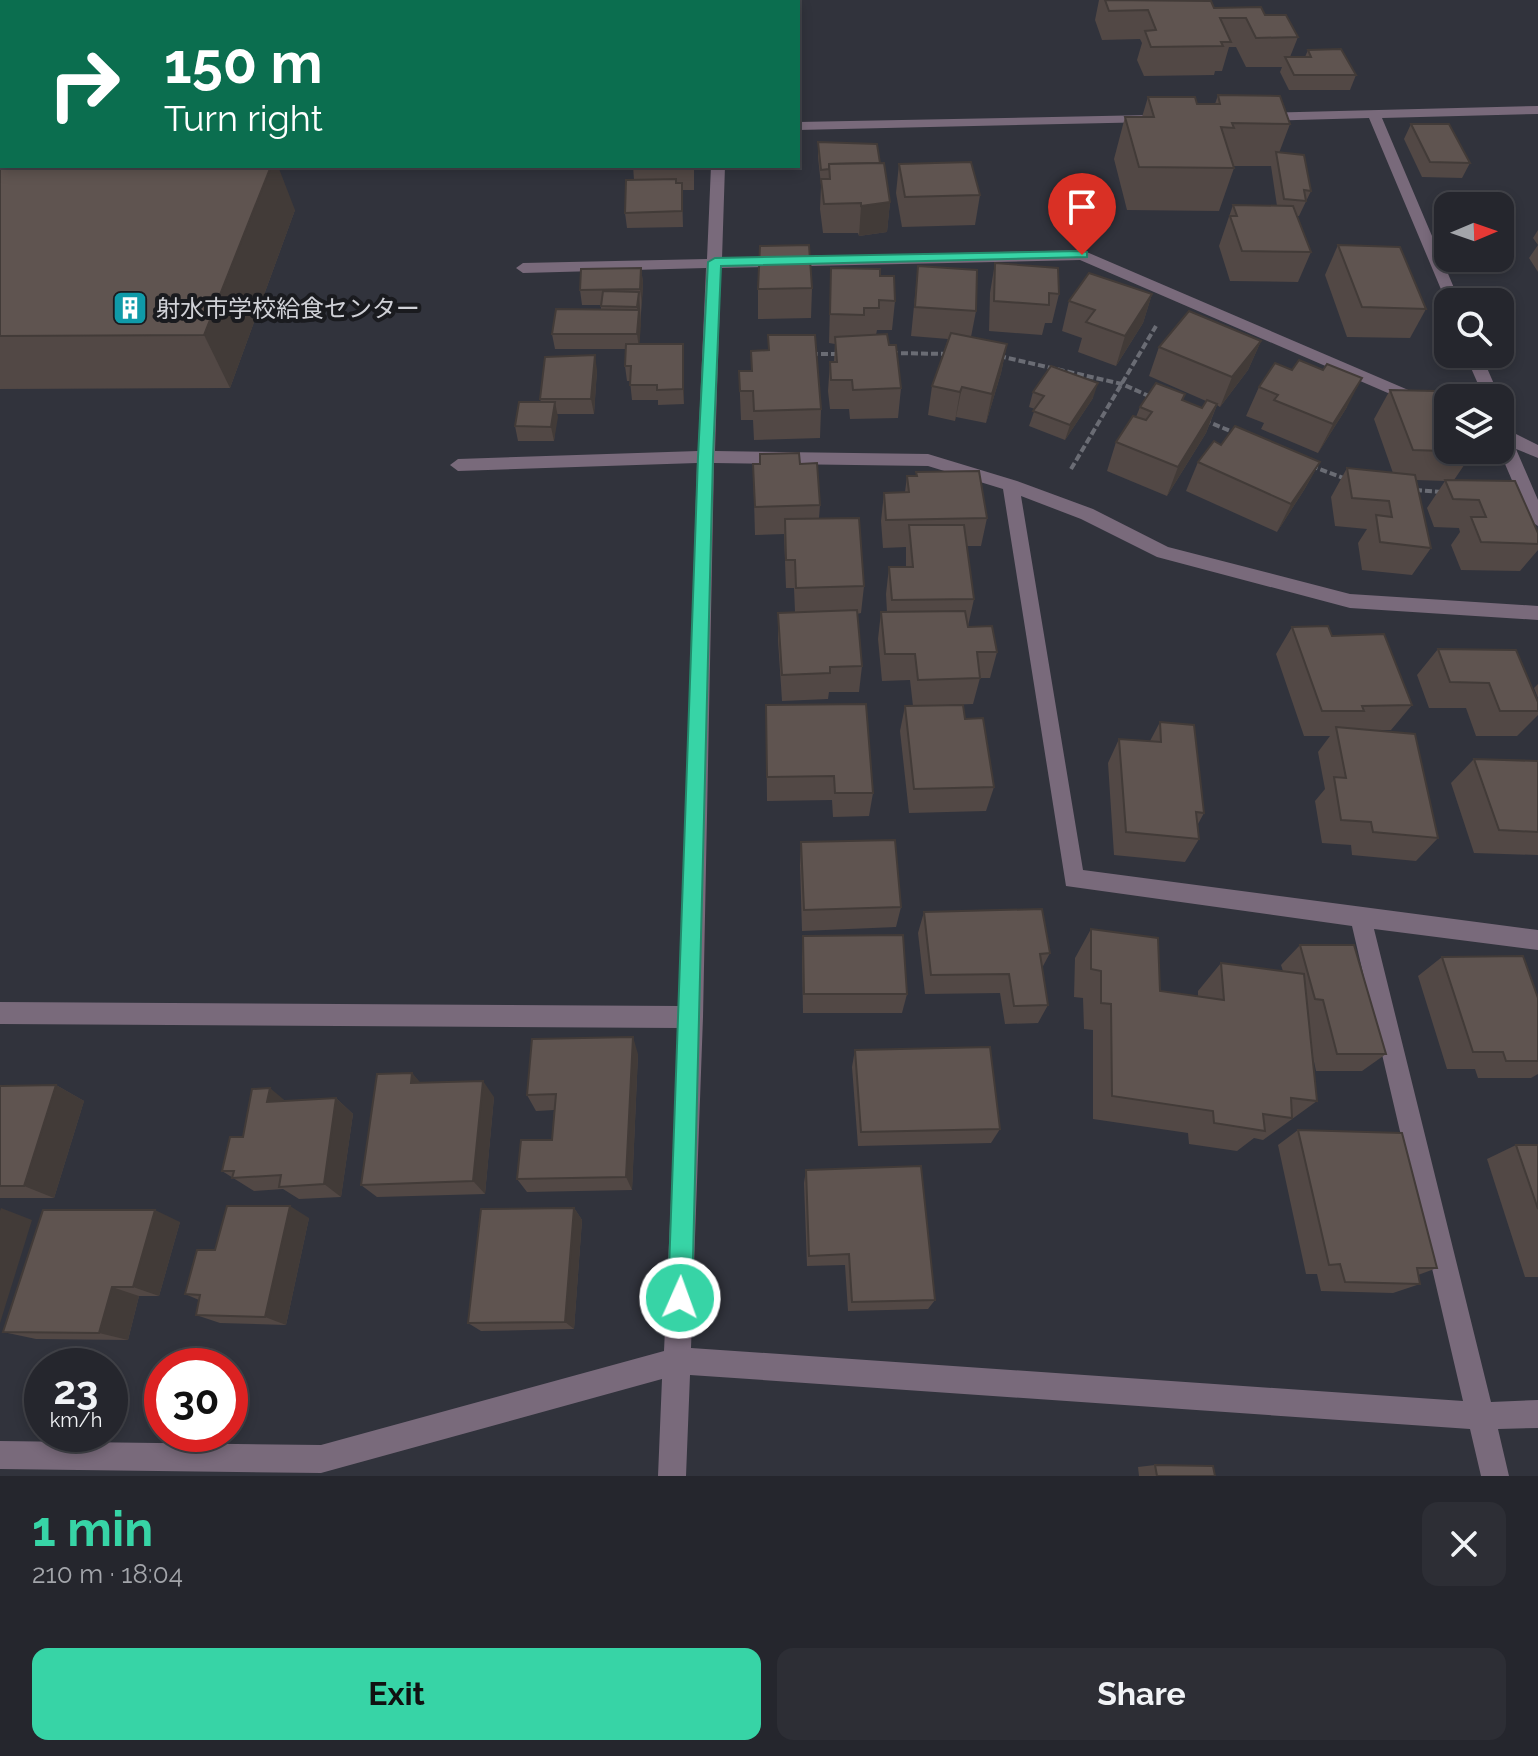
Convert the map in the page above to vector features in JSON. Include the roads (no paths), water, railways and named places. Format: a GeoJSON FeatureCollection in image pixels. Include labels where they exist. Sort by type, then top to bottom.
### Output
{"type":"FeatureCollection","features":[{"type":"Feature","properties":{"kind":"street"},"geometry":{"type":"LineString","coordinates":[[1246,118],[1538,110]]}},
{"type":"Feature","properties":{"kind":"street"},"geometry":{"type":"LineString","coordinates":[[1374,115],[1446,288]]}},
{"type":"Feature","properties":{"kind":"street"},"geometry":{"type":"LineString","coordinates":[[800,126],[1166,119]]}},
{"type":"Feature","properties":{"kind":"street"},"geometry":{"type":"LineString","coordinates":[[672,1476],[691,1017],[706,457],[718,168]]}},
{"type":"Feature","properties":{"kind":"street"},"geometry":{"type":"LineString","coordinates":[[523,268],[1082,255],[1434,407]]}},
{"type":"Feature","properties":{"kind":"street"},"geometry":{"type":"LineString","coordinates":[[1514,441],[1538,452]]}},
{"type":"Feature","properties":{"kind":"street"},"geometry":{"type":"LineString","coordinates":[[458,465],[706,457],[928,460],[1011,485],[1087,514],[1163,552],[1350,601],[1538,613]]}},
{"type":"Feature","properties":{"kind":"street"},"geometry":{"type":"LineString","coordinates":[[1513,464],[1538,520]]}},
{"type":"Feature","properties":{"kind":"street"},"geometry":{"type":"LineString","coordinates":[[1011,485],[1074,879],[1538,940]]}},
{"type":"Feature","properties":{"kind":"street"},"geometry":{"type":"LineString","coordinates":[[1361,919],[1495,1476]]}},
{"type":"Feature","properties":{"kind":"street"},"geometry":{"type":"LineString","coordinates":[[0,1013],[691,1017]]}},
{"type":"Feature","properties":{"kind":"street"},"geometry":{"type":"LineString","coordinates":[[0,1455],[321,1459],[678,1361],[1481,1416],[1538,1414]]}},
{"type":"Feature","properties":{"kind":"place","name":"射水市学校給食センター"},"geometry":{"type":"Point","coordinates":[130,308]}}]}
